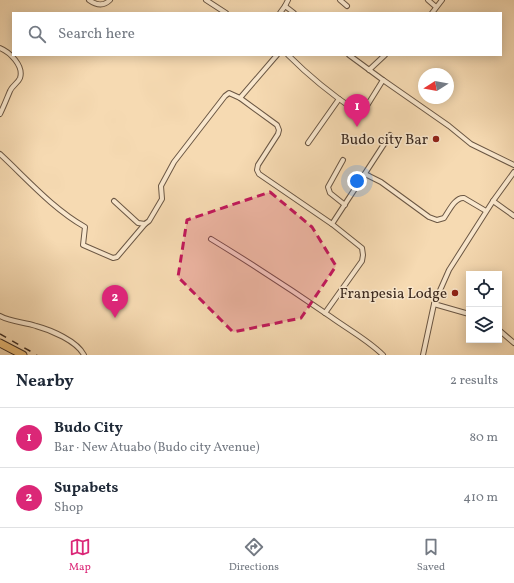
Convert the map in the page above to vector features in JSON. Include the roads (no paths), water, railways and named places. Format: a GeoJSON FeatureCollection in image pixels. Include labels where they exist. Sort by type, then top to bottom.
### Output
{"type":"FeatureCollection","features":[{"type":"Feature","properties":{"kind":"main road"},"geometry":{"type":"LineString","coordinates":[[0,343],[23,355]]}},
{"type":"Feature","properties":{"kind":"street"},"geometry":{"type":"LineString","coordinates":[[89,0],[94,4],[100,5],[107,3],[110,0]]}},
{"type":"Feature","properties":{"kind":"street"},"geometry":{"type":"LineString","coordinates":[[206,0],[224,12]]}},
{"type":"Feature","properties":{"kind":"street"},"geometry":{"type":"LineString","coordinates":[[281,12],[288,0]]}},
{"type":"Feature","properties":{"kind":"street"},"geometry":{"type":"LineString","coordinates":[[340,0],[347,6]]}},
{"type":"Feature","properties":{"kind":"street"},"geometry":{"type":"LineString","coordinates":[[428,0],[436,7]]}},
{"type":"Feature","properties":{"kind":"street"},"geometry":{"type":"LineString","coordinates":[[433,12],[442,0]]}},
{"type":"Feature","properties":{"kind":"street"},"geometry":{"type":"LineString","coordinates":[[285,6],[293,12]]}},
{"type":"Feature","properties":{"kind":"street"},"geometry":{"type":"LineString","coordinates":[[0,48],[8,52],[17,63],[20,78],[11,89],[0,114]]}},
{"type":"Feature","properties":{"kind":"street"},"geometry":{"type":"LineString","coordinates":[[240,98],[276,56]]}},
{"type":"Feature","properties":{"kind":"street"},"geometry":{"type":"LineString","coordinates":[[289,56],[308,75],[356,111],[366,109],[383,80]]}},
{"type":"Feature","properties":{"kind":"street"},"geometry":{"type":"LineString","coordinates":[[350,56],[450,126],[470,144],[514,165]]}},
{"type":"Feature","properties":{"kind":"street"},"geometry":{"type":"LineString","coordinates":[[369,70],[384,56]]}},
{"type":"Feature","properties":{"kind":"street"},"geometry":{"type":"LineString","coordinates":[[0,154],[56,208],[69,218],[85,227],[83,245],[113,258],[117,257],[149,221],[162,199],[161,186],[174,162],[225,96],[229,93],[240,98],[277,125],[279,130],[278,134],[258,165],[257,170],[259,174],[332,224],[362,248],[362,261],[325,313]]}},
{"type":"Feature","properties":{"kind":"street"},"geometry":{"type":"LineString","coordinates":[[308,143],[339,99]]}},
{"type":"Feature","properties":{"kind":"street"},"geometry":{"type":"LineString","coordinates":[[332,224],[390,135]]}},
{"type":"Feature","properties":{"kind":"street"},"geometry":{"type":"LineString","coordinates":[[343,160],[328,187],[330,193],[345,205]]}},
{"type":"Feature","properties":{"kind":"street"},"geometry":{"type":"LineString","coordinates":[[423,355],[434,304],[449,270],[486,211],[514,172]]}},
{"type":"Feature","properties":{"kind":"street"},"geometry":{"type":"LineString","coordinates":[[365,174],[381,182],[422,213],[433,218],[440,220],[444,218],[457,199],[461,198],[464,198],[486,211]]}},
{"type":"Feature","properties":{"kind":"street"},"geometry":{"type":"LineString","coordinates":[[114,200],[138,223],[145,224]]}},
{"type":"Feature","properties":{"kind":"street"},"geometry":{"type":"LineString","coordinates":[[493,201],[514,216]]}},
{"type":"Feature","properties":{"kind":"street"},"geometry":{"type":"LineString","coordinates":[[211,240],[274,278],[362,337],[383,355]]}},
{"type":"Feature","properties":{"kind":"street"},"geometry":{"type":"LineString","coordinates":[[434,304],[466,313]]}},
{"type":"Feature","properties":{"kind":"street"},"geometry":{"type":"LineString","coordinates":[[0,316],[6,319],[36,326],[68,340],[77,346],[84,355]]}},
{"type":"Feature","properties":{"kind":"street"},"geometry":{"type":"LineString","coordinates":[[502,333],[514,343]]}},
{"type":"Feature","properties":{"kind":"railway"},"geometry":{"type":"LineString","coordinates":[[0,334],[37,355]]}},
{"type":"Feature","properties":{"kind":"place","name":"Budo City"},"geometry":{"type":"Point","coordinates":[357,127]}},
{"type":"Feature","properties":{"kind":"place","name":"Budo city Bar"},"geometry":{"type":"Point","coordinates":[436,139]}},
{"type":"Feature","properties":{"kind":"place","name":"Franpesia Lodge"},"geometry":{"type":"Point","coordinates":[455,293]}},
{"type":"Feature","properties":{"kind":"place","name":"Supabets"},"geometry":{"type":"Point","coordinates":[115,318]}}]}
